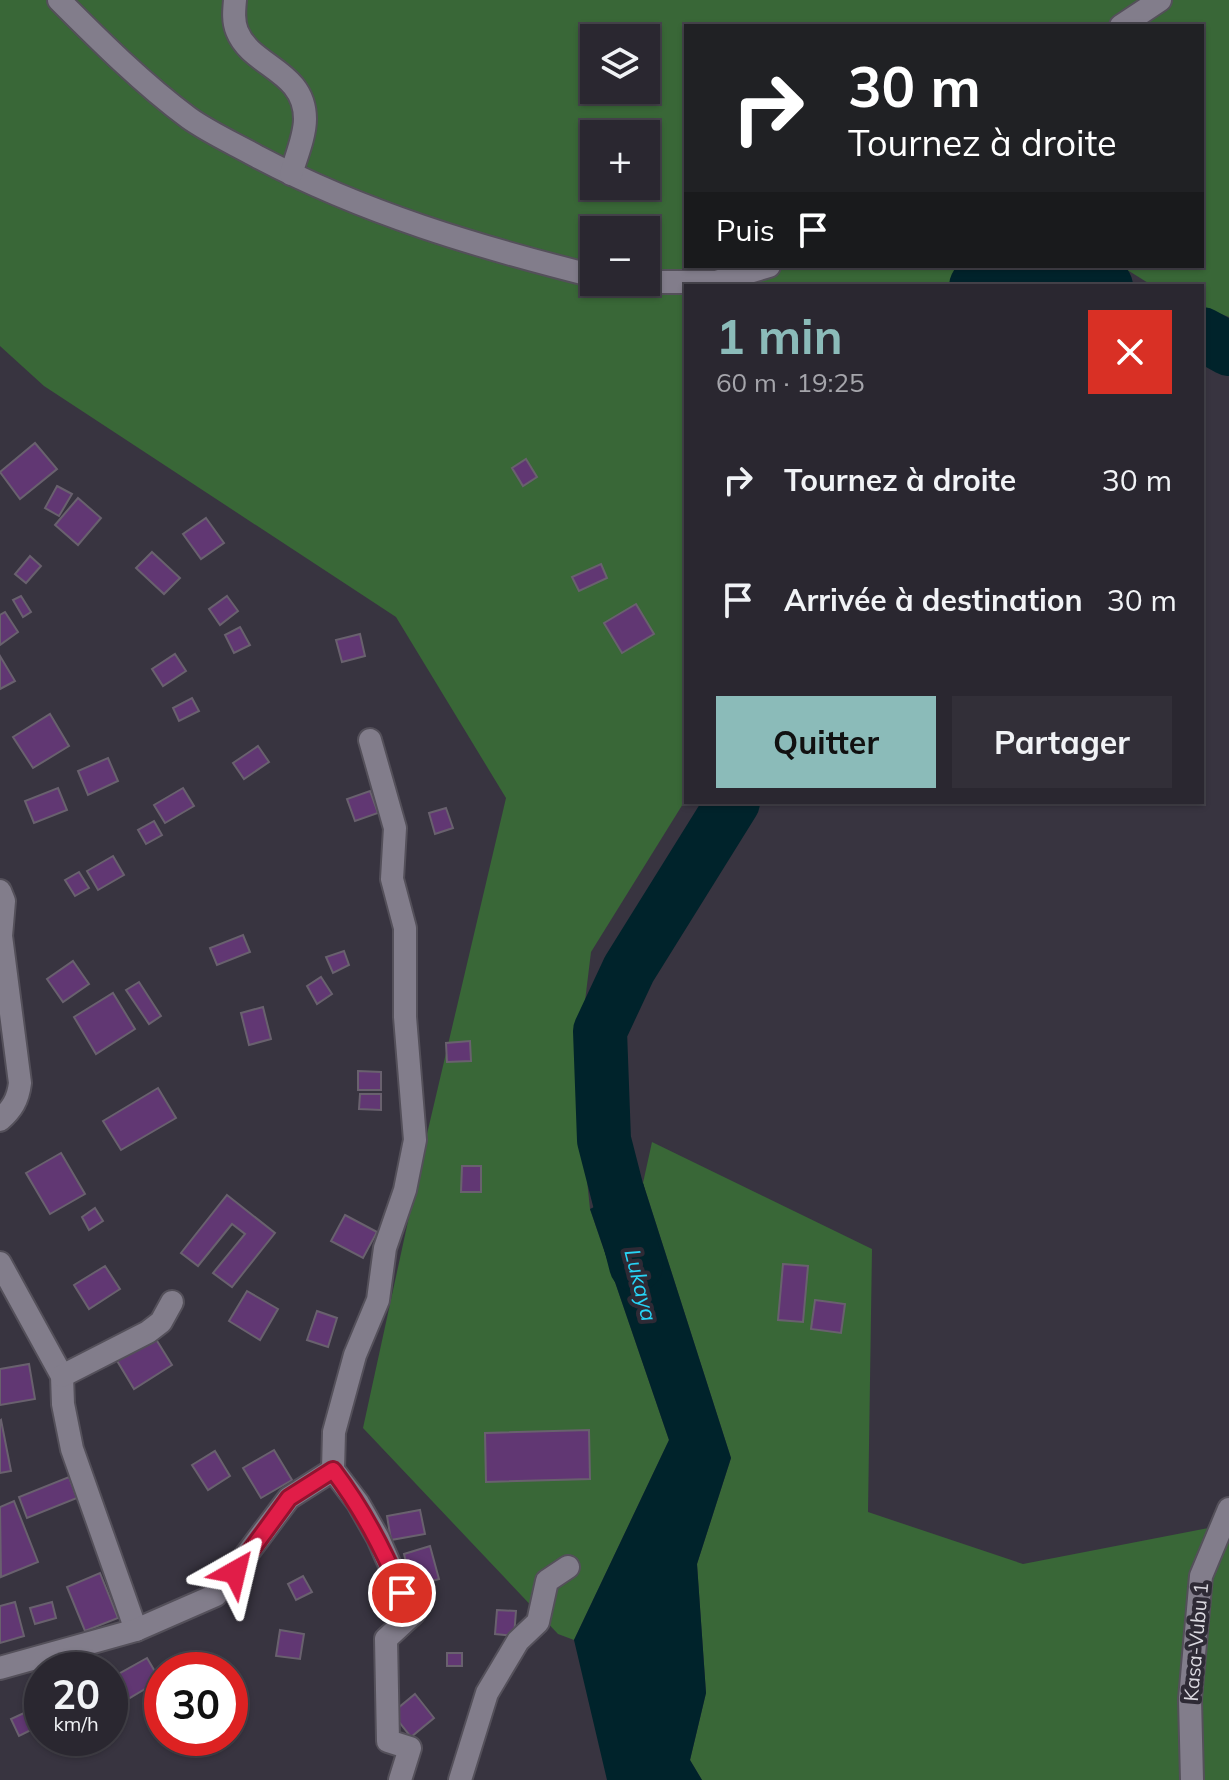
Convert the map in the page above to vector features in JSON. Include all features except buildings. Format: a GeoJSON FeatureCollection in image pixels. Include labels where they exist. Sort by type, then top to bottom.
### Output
{"type":"FeatureCollection","features":[{"type":"Feature","properties":{"kind":"street"},"geometry":{"type":"LineString","coordinates":[[59,0],[97,38],[190,119],[291,174],[358,204],[496,251],[580,272]]}},
{"type":"Feature","properties":{"kind":"street"},"geometry":{"type":"LineString","coordinates":[[235,0],[237,33],[246,45],[292,83],[302,99],[305,120],[291,174]]}},
{"type":"Feature","properties":{"kind":"street"},"geometry":{"type":"LineString","coordinates":[[1124,24],[1160,0]]}},
{"type":"Feature","properties":{"kind":"street"},"geometry":{"type":"LineString","coordinates":[[660,282],[716,282],[762,268]]}},
{"type":"Feature","properties":{"kind":"street"},"geometry":{"type":"LineString","coordinates":[[370,740],[395,828],[392,879],[405,928],[405,1017],[415,1140],[405,1190],[385,1248],[378,1300],[355,1355],[334,1432],[333,1470],[358,1503],[378,1538],[414,1613],[386,1639],[388,1741],[410,1748],[400,1780]]}},
{"type":"Feature","properties":{"kind":"street"},"geometry":{"type":"LineString","coordinates":[[0,891],[4,901],[0,936],[20,1083],[19,1096],[12,1109],[0,1120]]}},
{"type":"Feature","properties":{"kind":"street"},"geometry":{"type":"LineString","coordinates":[[0,1263],[62,1376],[63,1404],[72,1449],[136,1630]]}},
{"type":"Feature","properties":{"kind":"street"},"geometry":{"type":"LineString","coordinates":[[62,1376],[148,1332],[161,1322],[172,1302]]}},
{"type":"Feature","properties":{"kind":"street"},"geometry":{"type":"LineString","coordinates":[[0,1668],[136,1630],[216,1595],[289,1498],[333,1470]]}},
{"type":"Feature","properties":{"kind":"street","name":"Kasa-Vubu 1"},"geometry":{"type":"LineString","coordinates":[[1192,1780],[1190,1699],[1201,1576],[1229,1509]]}},
{"type":"Feature","properties":{"kind":"street"},"geometry":{"type":"LineString","coordinates":[[460,1780],[487,1693],[518,1641],[538,1622],[547,1581],[568,1567]]}},
{"type":"Feature","properties":{"kind":"green space"},"geometry":{"type":"Polygon","coordinates":[[[0,0],[1229,0],[1229,317],[1204,308],[1204,284],[1150,284],[1124,268],[1204,268],[1204,24],[684,24],[684,268],[970,268],[947,284],[684,284],[684,802],[591,952],[576,1075],[590,1209],[669,1440],[574,1640],[558,1634],[363,1428],[427,1134],[506,798],[396,617],[44,386],[0,346],[0,0]]]}},
{"type":"Feature","properties":{"kind":"green space"},"geometry":{"type":"Polygon","coordinates":[[[652,1142],[872,1249],[868,1512],[1023,1564],[1229,1524],[1229,1780],[702,1780],[690,1760],[706,1693],[697,1564],[731,1458],[643,1183],[652,1142]]]}},
{"type":"Feature","properties":{"kind":"water"},"geometry":{"type":"Polygon","coordinates":[[[643,1183],[731,1458],[697,1564],[706,1693],[690,1760],[702,1780],[607,1780],[574,1640],[669,1440],[590,1209],[643,1183]]]}},
{"type":"Feature","properties":{"kind":"waterway","name":"Lukaya"},"geometry":{"type":"LineString","coordinates":[[982,284],[1028,268]]}},
{"type":"Feature","properties":{"kind":"waterway","name":"Lukaya"},"geometry":{"type":"LineString","coordinates":[[1035,268],[1098,284]]}},
{"type":"Feature","properties":{"kind":"waterway","name":"Lukaya"},"geometry":{"type":"LineString","coordinates":[[1204,335],[1229,349]]}},
{"type":"Feature","properties":{"kind":"waterway","name":"Lukaya"},"geometry":{"type":"LineString","coordinates":[[636,1265],[604,1140],[600,1031],[629,969],[732,804]]}},
{"type":"Feature","properties":{"kind":"route"},"geometry":{"type":"LineString","coordinates":[[235,1572],[289,1498],[333,1470],[358,1503],[378,1538],[402,1593]]}}]}
